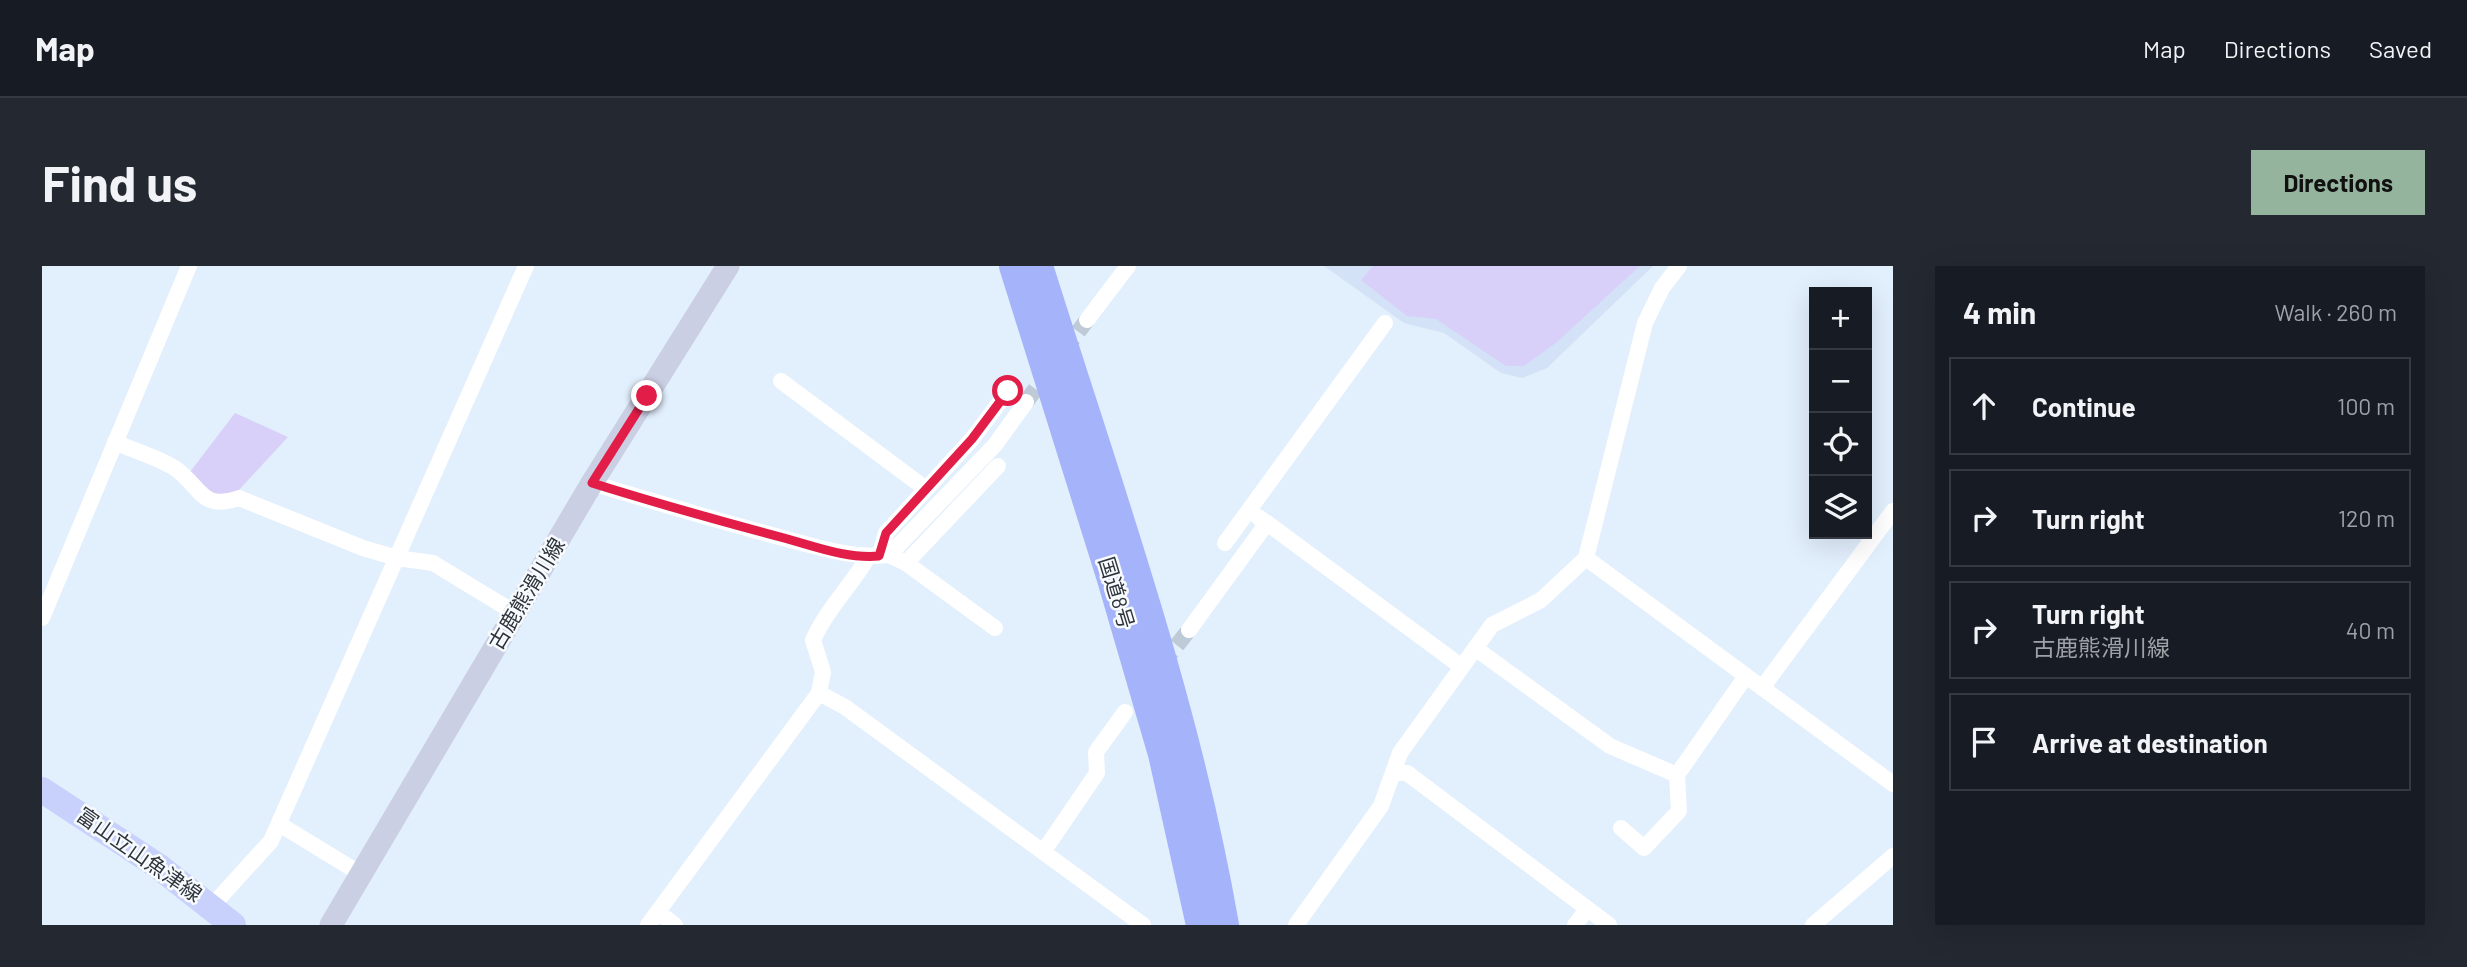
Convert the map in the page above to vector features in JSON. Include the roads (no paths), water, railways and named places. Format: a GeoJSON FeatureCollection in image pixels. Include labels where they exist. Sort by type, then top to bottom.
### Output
{"type":"FeatureCollection","features":[{"type":"Feature","properties":{"kind":"highway","name":"国道8号"},"geometry":{"type":"LineString","coordinates":[[1014,266],[1112,579],[1163,754],[1201,925]]}},
{"type":"Feature","properties":{"kind":"highway","name":"国道8号"},"geometry":{"type":"LineString","coordinates":[[1038,266],[1152,626],[1215,873],[1224,925]]}},
{"type":"Feature","properties":{"kind":"main road","name":"古鹿熊滑川線"},"geometry":{"type":"LineString","coordinates":[[331,925],[592,483],[728,266]]}},
{"type":"Feature","properties":{"kind":"main road","name":"富山立山魚津線"},"geometry":{"type":"LineString","coordinates":[[42,790],[158,866],[233,925]]}},
{"type":"Feature","properties":{"kind":"street"},"geometry":{"type":"LineString","coordinates":[[42,618],[188,266]]}},
{"type":"Feature","properties":{"kind":"street"},"geometry":{"type":"LineString","coordinates":[[212,906],[271,841],[526,266]]}},
{"type":"Feature","properties":{"kind":"street"},"geometry":{"type":"LineString","coordinates":[[1087,320],[1128,266]]}},
{"type":"Feature","properties":{"kind":"street"},"geometry":{"type":"LineString","coordinates":[[1296,925],[1381,806],[1395,773],[1400,752],[1492,625],[1541,600],[1586,558],[1645,323],[1662,288],[1679,266]]}},
{"type":"Feature","properties":{"kind":"street"},"geometry":{"type":"LineString","coordinates":[[1225,543],[1385,323]]}},
{"type":"Feature","properties":{"kind":"street"},"geometry":{"type":"LineString","coordinates":[[781,381],[926,489]]}},
{"type":"Feature","properties":{"kind":"street"},"geometry":{"type":"LineString","coordinates":[[879,556],[886,533],[972,439],[1008,391]]}},
{"type":"Feature","properties":{"kind":"street"},"geometry":{"type":"LineString","coordinates":[[675,925],[653,919],[819,693],[823,673],[813,640],[824,616],[879,556],[995,445],[1026,402]]}},
{"type":"Feature","properties":{"kind":"street"},"geometry":{"type":"LineString","coordinates":[[115,442],[176,469],[209,502],[224,503],[239,498],[363,548],[397,558],[433,563],[515,613]]}},
{"type":"Feature","properties":{"kind":"street"},"geometry":{"type":"LineString","coordinates":[[906,563],[998,466]]}},
{"type":"Feature","properties":{"kind":"street"},"geometry":{"type":"LineString","coordinates":[[592,483],[836,552],[879,556],[906,563],[995,628]]}},
{"type":"Feature","properties":{"kind":"street"},"geometry":{"type":"LineString","coordinates":[[1762,688],[1893,511]]}},
{"type":"Feature","properties":{"kind":"street"},"geometry":{"type":"LineString","coordinates":[[1250,512],[1462,667]]}},
{"type":"Feature","properties":{"kind":"street"},"geometry":{"type":"LineString","coordinates":[[1189,629],[1267,523]]}},
{"type":"Feature","properties":{"kind":"street"},"geometry":{"type":"LineString","coordinates":[[1586,558],[1893,783]]}},
{"type":"Feature","properties":{"kind":"street"},"geometry":{"type":"LineString","coordinates":[[1475,648],[1610,746],[1677,775]]}},
{"type":"Feature","properties":{"kind":"street"},"geometry":{"type":"LineString","coordinates":[[1621,828],[1644,848],[1679,811],[1677,775],[1746,676]]}},
{"type":"Feature","properties":{"kind":"street"},"geometry":{"type":"LineString","coordinates":[[819,693],[845,707],[1143,925]]}},
{"type":"Feature","properties":{"kind":"street"},"geometry":{"type":"LineString","coordinates":[[1043,852],[1097,773],[1096,752],[1125,712]]}},
{"type":"Feature","properties":{"kind":"street"},"geometry":{"type":"LineString","coordinates":[[1395,773],[1407,773],[1609,925]]}},
{"type":"Feature","properties":{"kind":"street"},"geometry":{"type":"LineString","coordinates":[[279,824],[361,874]]}},
{"type":"Feature","properties":{"kind":"street"},"geometry":{"type":"LineString","coordinates":[[1813,925],[1893,856]]}},
{"type":"Feature","properties":{"kind":"street"},"geometry":{"type":"LineString","coordinates":[[1575,925],[1587,909]]}},
{"type":"Feature","properties":{"kind":"tunnel"},"geometry":{"type":"LineString","coordinates":[[1064,351],[1087,320]]}},
{"type":"Feature","properties":{"kind":"tunnel"},"geometry":{"type":"LineString","coordinates":[[1026,402],[1048,372]]}},
{"type":"Feature","properties":{"kind":"tunnel"},"geometry":{"type":"LineString","coordinates":[[1162,664],[1189,630]]}}]}
